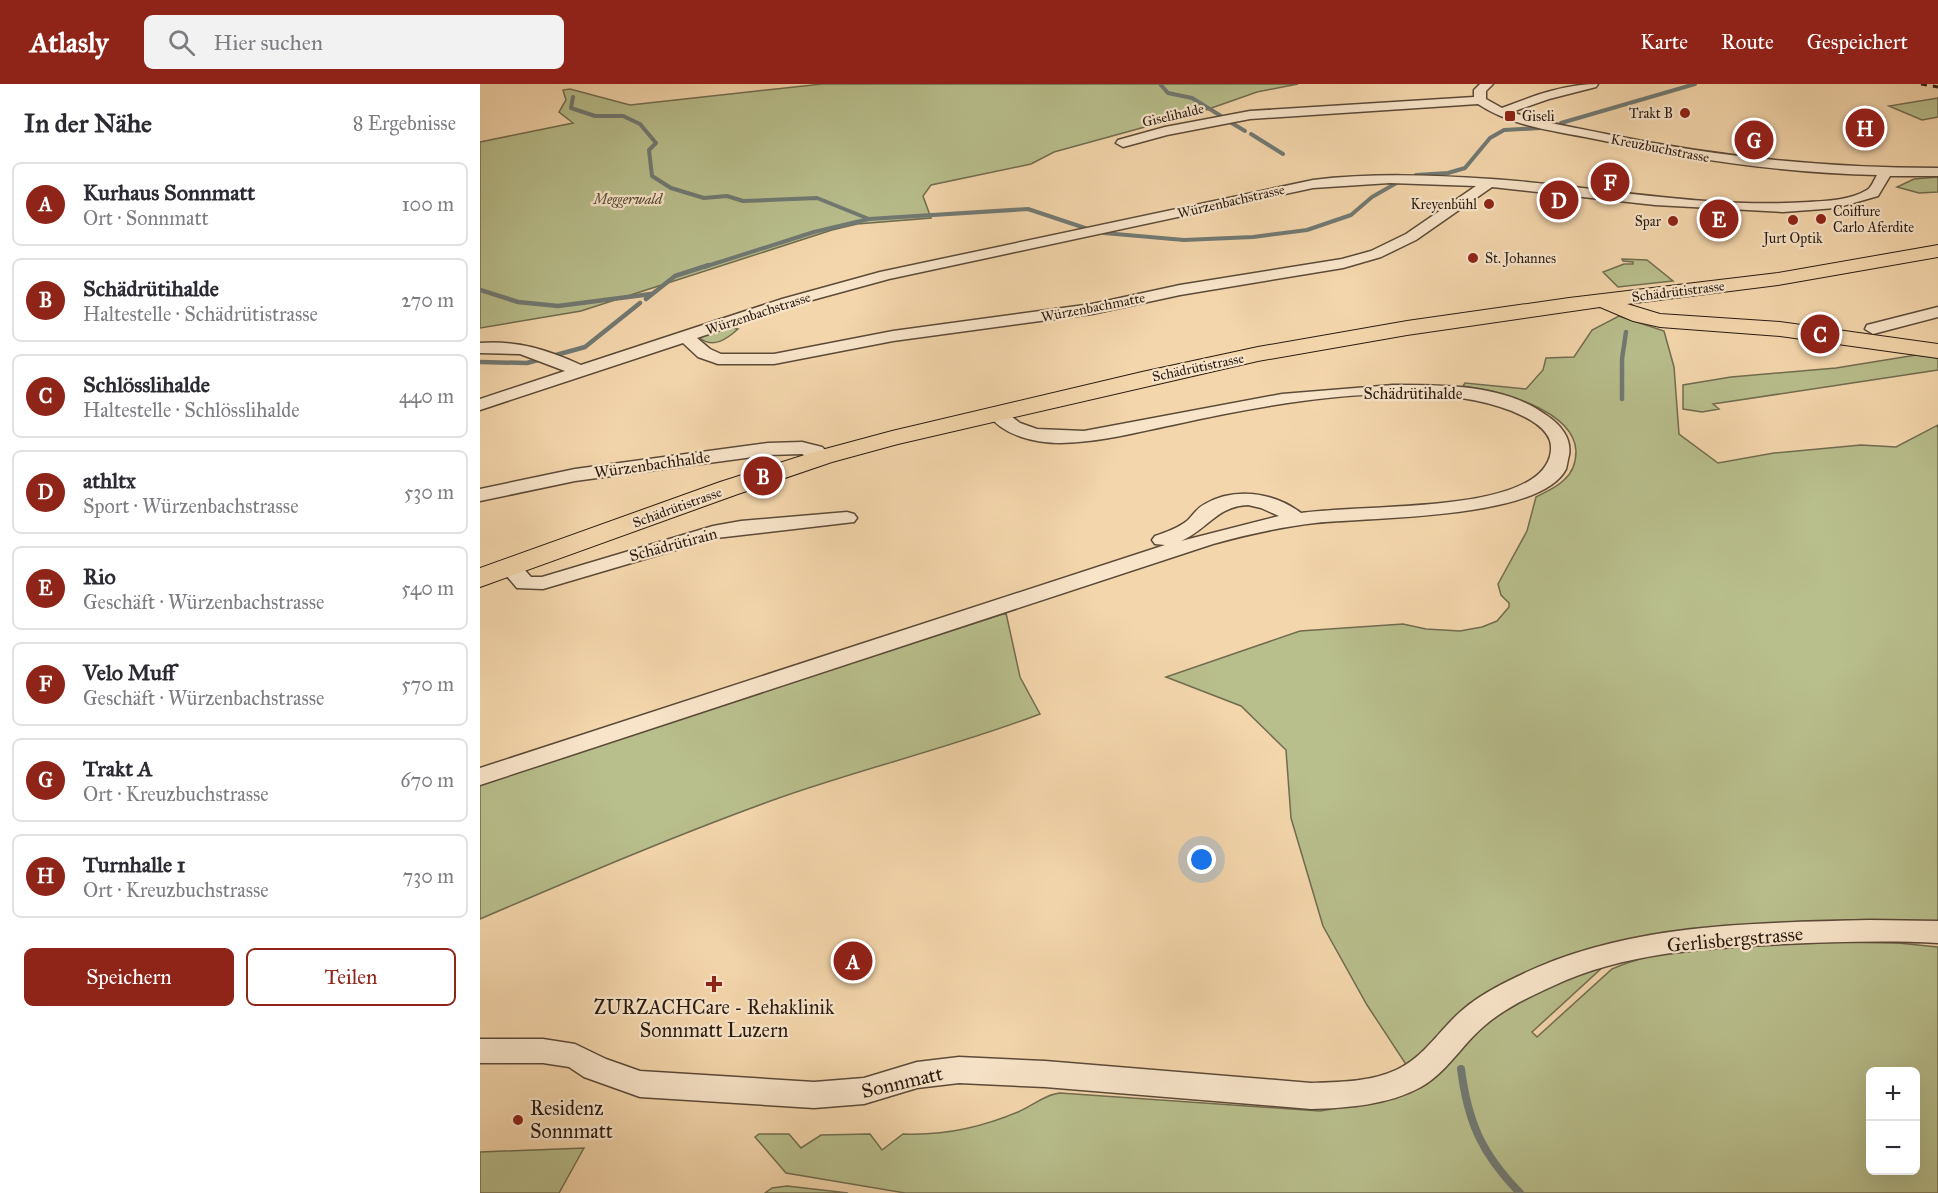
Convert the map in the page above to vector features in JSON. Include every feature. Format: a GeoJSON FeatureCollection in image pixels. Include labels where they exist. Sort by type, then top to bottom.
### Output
{"type":"FeatureCollection","features":[{"type":"Feature","properties":{"kind":"main road","name":"Schädrütistrasse"},"geometry":{"type":"LineString","coordinates":[[480,578],[729,488],[823,457],[892,438],[1142,379],[1269,352],[1407,328],[1603,300],[1778,279],[1938,251]]}},
{"type":"Feature","properties":{"kind":"main road"},"geometry":{"type":"LineString","coordinates":[[1630,297],[1654,320]]}},
{"type":"Feature","properties":{"kind":"main road"},"geometry":{"type":"LineString","coordinates":[[1603,300],[1624,313],[1678,324],[1794,331],[1938,351]]}},
{"type":"Feature","properties":{"kind":"street"},"geometry":{"type":"LineString","coordinates":[[1480,100],[1480,90],[1487,84]]}},
{"type":"Feature","properties":{"kind":"street"},"geometry":{"type":"LineString","coordinates":[[1501,112],[1592,84]]}},
{"type":"Feature","properties":{"kind":"street","name":"Kreuzbuchstrasse"},"geometry":{"type":"LineString","coordinates":[[1480,100],[1501,112],[1571,130],[1720,159],[1822,170],[1938,172]]}},
{"type":"Feature","properties":{"kind":"street","name":"Giselihalde"},"geometry":{"type":"LineString","coordinates":[[1124,143],[1166,131],[1250,114],[1480,100]]}},
{"type":"Feature","properties":{"kind":"street","name":"Würzenbachstrasse"},"geometry":{"type":"LineString","coordinates":[[480,405],[788,302],[886,275],[1164,217],[1262,193],[1313,184],[1373,177],[1488,183],[1721,207],[1788,208],[1845,203],[1868,195],[1883,186],[1887,180],[1886,172]]}},
{"type":"Feature","properties":{"kind":"street","name":"Würzenbachmatte"},"geometry":{"type":"LineString","coordinates":[[685,336],[712,357],[731,360],[774,359],[893,336],[1092,309],[1180,290],[1343,262],[1376,254],[1411,237],[1488,183]]}},
{"type":"Feature","properties":{"kind":"street"},"geometry":{"type":"LineString","coordinates":[[1874,329],[1938,312]]}},
{"type":"Feature","properties":{"kind":"street"},"geometry":{"type":"LineString","coordinates":[[480,348],[510,347],[536,351],[579,371]]}},
{"type":"Feature","properties":{"kind":"street","name":"Schädrütihalde"},"geometry":{"type":"LineString","coordinates":[[480,777],[1175,549],[1296,519],[1437,509],[1507,498],[1529,489],[1554,471],[1561,460],[1561,445],[1554,431],[1539,417],[1517,405],[1470,392],[1441,390],[1353,393],[1255,404],[1117,432],[1075,436],[1044,435],[1024,431],[1005,423],[997,414]]}},
{"type":"Feature","properties":{"kind":"street","name":"Würzenbachhalde"},"geometry":{"type":"LineString","coordinates":[[480,495],[575,475],[768,449],[802,448],[815,451],[823,457]]}},
{"type":"Feature","properties":{"kind":"street"},"geometry":{"type":"LineString","coordinates":[[1003,588],[1020,585],[1165,540],[1195,525],[1204,513],[1224,502],[1254,500],[1282,509],[1296,519]]}},
{"type":"Feature","properties":{"kind":"street","name":"Schädrütirain"},"geometry":{"type":"LineString","coordinates":[[510,567],[525,583],[543,583],[713,532],[741,527],[847,518]]}},
{"type":"Feature","properties":{"kind":"street","name":"Gerlisbergstrasse"},"geometry":{"type":"LineString","coordinates":[[1394,1084],[1420,1072],[1472,1018],[1550,974],[1618,952],[1703,937],[1900,930],[1938,932]]}},
{"type":"Feature","properties":{"kind":"street","name":"Sonnmatt"},"geometry":{"type":"LineString","coordinates":[[483,1051],[543,1051],[575,1056],[594,1068],[640,1084],[814,1095],[864,1091],[917,1075],[959,1070],[1045,1074],[1311,1096],[1350,1095],[1394,1084]]}},
{"type":"Feature","properties":{"kind":"green space","name":"Meggerwald"},"geometry":{"type":"Polygon","coordinates":[[[822,84],[1298,84],[1257,92],[1203,111],[1054,152],[1031,164],[931,185],[923,196],[931,218],[857,224],[832,230],[581,311],[480,328],[480,142],[573,123],[559,112],[566,100],[563,90],[570,89],[630,105],[822,84]]]}},
{"type":"Feature","properties":{"kind":"green space"},"geometry":{"type":"Polygon","coordinates":[[[1938,98],[1938,117],[1922,120],[1889,106],[1938,98]]]}},
{"type":"Feature","properties":{"kind":"green space"},"geometry":{"type":"Polygon","coordinates":[[[1938,177],[1938,192],[1919,193],[1897,187],[1914,179],[1938,177]]]}},
{"type":"Feature","properties":{"kind":"green space"},"geometry":{"type":"Polygon","coordinates":[[[1622,259],[1647,260],[1673,281],[1618,287],[1603,272],[1624,264],[1633,264],[1633,262],[1622,259]]]}},
{"type":"Feature","properties":{"kind":"green space"},"geometry":{"type":"Polygon","coordinates":[[[1619,316],[1664,331],[1674,367],[1679,434],[1718,463],[1774,453],[1861,445],[1896,447],[1938,425],[1938,931],[1598,949],[1443,1038],[1407,1066],[1367,1005],[1323,926],[1291,818],[1286,750],[1241,706],[1166,677],[1300,631],[1403,624],[1426,629],[1460,631],[1482,627],[1497,621],[1509,607],[1509,603],[1501,595],[1498,584],[1527,531],[1536,497],[1558,485],[1567,477],[1573,467],[1576,451],[1572,436],[1548,413],[1513,397],[1463,386],[1465,383],[1526,389],[1543,370],[1546,358],[1574,357],[1592,330],[1619,316]]]}},
{"type":"Feature","properties":{"kind":"green space"},"geometry":{"type":"Polygon","coordinates":[[[750,319],[745,323],[738,323],[732,328],[738,329],[720,341],[710,343],[700,338],[705,332],[750,319]]]}},
{"type":"Feature","properties":{"kind":"green space"},"geometry":{"type":"Polygon","coordinates":[[[1916,355],[1938,358],[1938,370],[1713,404],[1719,409],[1702,412],[1683,409],[1683,385],[1731,377],[1836,368],[1916,355]]]}},
{"type":"Feature","properties":{"kind":"green space"},"geometry":{"type":"Polygon","coordinates":[[[1006,613],[1020,677],[1040,714],[975,737],[776,799],[590,872],[480,919],[480,783],[1006,613]]]}},
{"type":"Feature","properties":{"kind":"green space"},"geometry":{"type":"Polygon","coordinates":[[[1822,942],[1898,943],[1938,947],[1938,1193],[905,1193],[786,1173],[755,1137],[759,1134],[789,1134],[801,1148],[821,1135],[870,1134],[882,1150],[903,1134],[933,1134],[976,1127],[1018,1112],[1044,1098],[1060,1093],[1320,1111],[1357,1105],[1489,1012],[1557,978],[1625,960],[1603,967],[1532,1032],[1537,1037],[1612,969],[1660,954],[1743,945],[1822,942]]]}},
{"type":"Feature","properties":{"kind":"green space"},"geometry":{"type":"Polygon","coordinates":[[[584,1148],[559,1193],[480,1193],[480,1152],[584,1148]]]}},
{"type":"Feature","properties":{"kind":"green space"},"geometry":{"type":"Polygon","coordinates":[[[787,1186],[848,1193],[765,1193],[772,1188],[787,1186]]]}},
{"type":"Feature","properties":{"kind":"waterway"},"geometry":{"type":"LineString","coordinates":[[1160,84],[1168,93],[1192,98],[1221,116]]}},
{"type":"Feature","properties":{"kind":"waterway"},"geometry":{"type":"LineString","coordinates":[[1561,123],[1695,84]]}},
{"type":"Feature","properties":{"kind":"waterway"},"geometry":{"type":"LineString","coordinates":[[573,97],[571,108],[595,116],[623,116],[640,124],[656,143],[649,150],[652,176],[671,188],[704,198],[727,196],[743,201],[817,198],[869,219]]}},
{"type":"Feature","properties":{"kind":"waterway"},"geometry":{"type":"LineString","coordinates":[[1230,122],[1245,131]]}},
{"type":"Feature","properties":{"kind":"waterway"},"geometry":{"type":"LineString","coordinates":[[1416,175],[1448,173],[1465,168],[1490,138],[1504,130],[1541,128]]}},
{"type":"Feature","properties":{"kind":"waterway"},"geometry":{"type":"LineString","coordinates":[[1251,134],[1283,154]]}},
{"type":"Feature","properties":{"kind":"waterway"},"geometry":{"type":"LineString","coordinates":[[1104,233],[1184,240],[1253,237],[1307,230],[1351,215],[1372,197],[1400,181]]}},
{"type":"Feature","properties":{"kind":"waterway"},"geometry":{"type":"LineString","coordinates":[[869,219],[1028,209],[1085,228]]}},
{"type":"Feature","properties":{"kind":"waterway"},"geometry":{"type":"LineString","coordinates":[[704,267],[814,232],[869,219]]}},
{"type":"Feature","properties":{"kind":"waterway"},"geometry":{"type":"LineString","coordinates":[[646,299],[675,276],[709,265]]}},
{"type":"Feature","properties":{"kind":"waterway"},"geometry":{"type":"LineString","coordinates":[[480,290],[518,302],[558,306],[651,294]]}},
{"type":"Feature","properties":{"kind":"waterway"},"geometry":{"type":"LineString","coordinates":[[480,362],[527,363],[585,347],[640,303]]}},
{"type":"Feature","properties":{"kind":"waterway"},"geometry":{"type":"LineString","coordinates":[[1622,399],[1622,359],[1626,332]]}},
{"type":"Feature","properties":{"kind":"waterway"},"geometry":{"type":"LineString","coordinates":[[1461,1069],[1468,1106],[1479,1137],[1496,1165],[1520,1193]]}},
{"type":"Feature","properties":{"kind":"railway"},"geometry":{"type":"LineString","coordinates":[[1921,84],[1938,87]]}},
{"type":"Feature","properties":{"kind":"place","name":"Trakt B"},"geometry":{"type":"Point","coordinates":[1685,113]}},
{"type":"Feature","properties":{"kind":"place","name":"Giseli"},"geometry":{"type":"Point","coordinates":[1510,116]}},
{"type":"Feature","properties":{"kind":"place","name":"Turnhalle 1"},"geometry":{"type":"Point","coordinates":[1865,128]}},
{"type":"Feature","properties":{"kind":"place","name":"Trakt A"},"geometry":{"type":"Point","coordinates":[1754,140]}},
{"type":"Feature","properties":{"kind":"place","name":"Velo Muff"},"geometry":{"type":"Point","coordinates":[1610,182]}},
{"type":"Feature","properties":{"kind":"place","name":"athltx"},"geometry":{"type":"Point","coordinates":[1559,200]}},
{"type":"Feature","properties":{"kind":"place","name":"Kreyenbühl"},"geometry":{"type":"Point","coordinates":[1489,204]}},
{"type":"Feature","properties":{"kind":"place","name":"Rio"},"geometry":{"type":"Point","coordinates":[1719,219]}},
{"type":"Feature","properties":{"kind":"place","name":"Coiffure Carlo Aferdite"},"geometry":{"type":"Point","coordinates":[1821,219]}},
{"type":"Feature","properties":{"kind":"place","name":"Jurt Optik"},"geometry":{"type":"Point","coordinates":[1793,220]}},
{"type":"Feature","properties":{"kind":"place","name":"Spar"},"geometry":{"type":"Point","coordinates":[1673,221]}},
{"type":"Feature","properties":{"kind":"place","name":"St. Johannes"},"geometry":{"type":"Point","coordinates":[1473,258]}},
{"type":"Feature","properties":{"kind":"place","name":"Schlösslihalde"},"geometry":{"type":"Point","coordinates":[1820,334]}},
{"type":"Feature","properties":{"kind":"place","name":"Schädrütihalde"},"geometry":{"type":"Point","coordinates":[763,476]}},
{"type":"Feature","properties":{"kind":"place","name":"Kurhaus Sonnmatt"},"geometry":{"type":"Point","coordinates":[853,961]}},
{"type":"Feature","properties":{"kind":"place","name":"ZURZACHCare - Rehaklinik Sonnmatt Luzern"},"geometry":{"type":"Point","coordinates":[714,984]}},
{"type":"Feature","properties":{"kind":"place","name":"Residenz Sonnmatt"},"geometry":{"type":"Point","coordinates":[518,1120]}}]}
